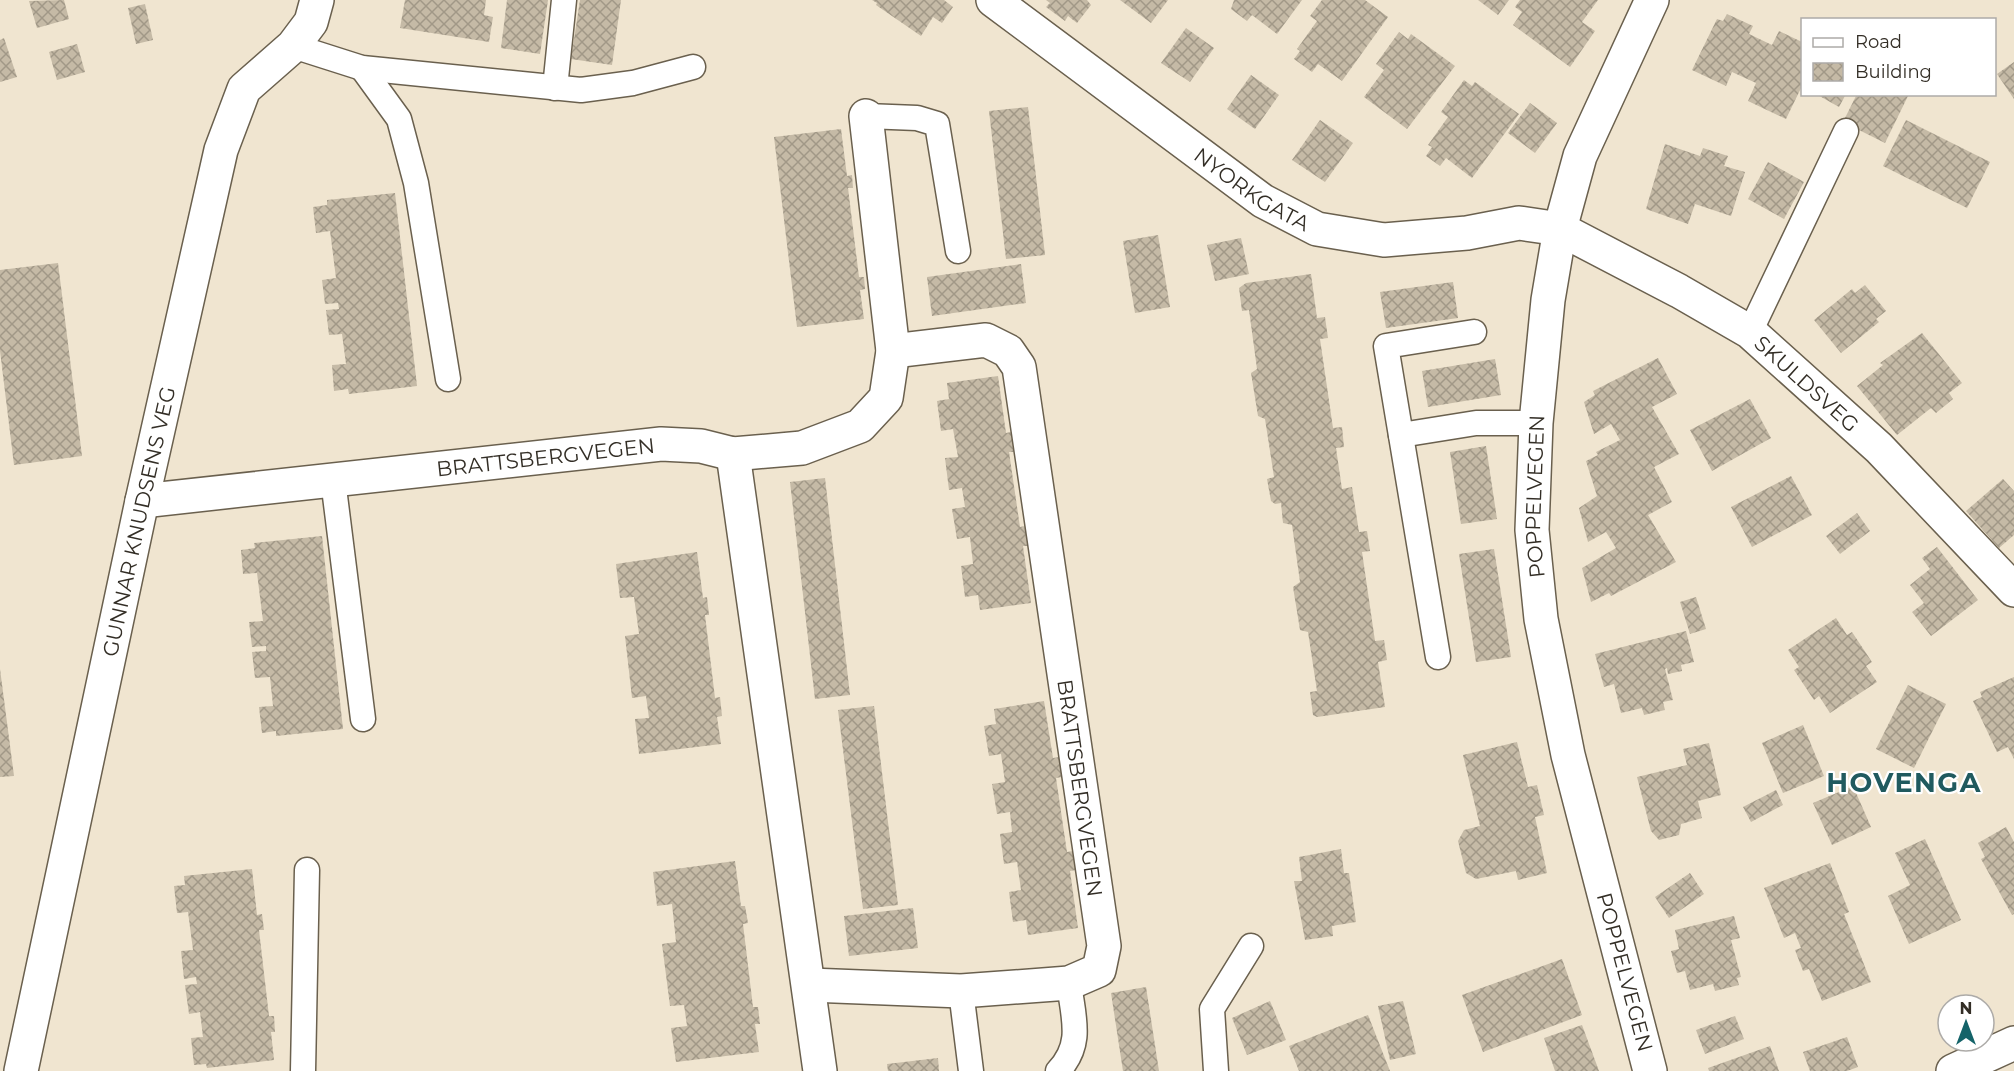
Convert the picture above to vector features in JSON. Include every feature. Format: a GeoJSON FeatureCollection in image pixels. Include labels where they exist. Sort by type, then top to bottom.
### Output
{"type":"FeatureCollection","features":[{"type":"Feature","properties":{"kind":"street","name":"GUNNAR KNUDSENS VEG"},"geometry":{"type":"LineString","coordinates":[[21,1071],[142,501],[221,150],[244,89],[293,46],[311,22],[317,0]]}},
{"type":"Feature","properties":{"kind":"street","name":"POPPELVEGEN"},"geometry":{"type":"LineString","coordinates":[[1650,1071],[1568,755],[1541,619],[1532,530],[1536,423],[1548,300],[1560,229],[1580,156],[1652,0]]}},
{"type":"Feature","properties":{"kind":"street","name":"NYORKGATA"},"geometry":{"type":"LineString","coordinates":[[1011,5],[1263,201],[1317,229],[1384,240],[1467,233],[1519,223],[1560,229]]}},
{"type":"Feature","properties":{"kind":"street","name":"BRATTSBERGVEGEN"},"geometry":{"type":"LineString","coordinates":[[142,501],[661,444],[701,446],[733,454],[802,448],[860,426],[886,398],[893,351],[866,116]]}},
{"type":"Feature","properties":{"kind":"street","name":"SKULDSVEG"},"geometry":{"type":"LineString","coordinates":[[1560,229],[1679,291],[1750,332],[1879,448],[2014,590]]}},
{"type":"Feature","properties":{"kind":"street","name":"BRATTSBERGVEGEN"},"geometry":{"type":"LineString","coordinates":[[810,985],[961,991],[1069,983],[1099,970],[1104,946],[1019,367],[1008,351],[986,340],[893,351]]}},
{"type":"Feature","properties":{"kind":"street"},"geometry":{"type":"LineString","coordinates":[[733,454],[810,985],[820,1071]]}},
{"type":"Feature","properties":{"kind":"street"},"geometry":{"type":"LineString","coordinates":[[1953,1071],[2014,1043]]}},
{"type":"Feature","properties":{"kind":"lane"},"geometry":{"type":"LineString","coordinates":[[555,88],[564,0]]}},
{"type":"Feature","properties":{"kind":"lane"},"geometry":{"type":"LineString","coordinates":[[293,46],[362,68],[581,90],[633,83],[693,67]]}},
{"type":"Feature","properties":{"kind":"lane"},"geometry":{"type":"LineString","coordinates":[[362,68],[399,119],[416,183],[448,379]]}},
{"type":"Feature","properties":{"kind":"lane"},"geometry":{"type":"LineString","coordinates":[[866,116],[917,118],[937,124],[958,251]]}},
{"type":"Feature","properties":{"kind":"lane"},"geometry":{"type":"LineString","coordinates":[[1750,332],[1846,131]]}},
{"type":"Feature","properties":{"kind":"lane"},"geometry":{"type":"LineString","coordinates":[[1438,657],[1386,346],[1474,332]]}},
{"type":"Feature","properties":{"kind":"lane"},"geometry":{"type":"LineString","coordinates":[[1401,435],[1476,423],[1536,423]]}},
{"type":"Feature","properties":{"kind":"lane"},"geometry":{"type":"LineString","coordinates":[[333,480],[363,719]]}},
{"type":"Feature","properties":{"kind":"lane"},"geometry":{"type":"LineString","coordinates":[[303,1071],[307,870]]}},
{"type":"Feature","properties":{"kind":"lane"},"geometry":{"type":"LineString","coordinates":[[1216,1071],[1212,1010],[1251,946]]}},
{"type":"Feature","properties":{"kind":"lane"},"geometry":{"type":"LineString","coordinates":[[1058,1071],[1070,1059],[1076,1039],[1069,983]]}},
{"type":"Feature","properties":{"kind":"lane"},"geometry":{"type":"LineString","coordinates":[[961,991],[971,1071]]}},
{"type":"Feature","properties":{"kind":"building"},"geometry":{"type":"Polygon","coordinates":[[[64,0],[69,19],[37,28],[29,1],[64,0]]]}},
{"type":"Feature","properties":{"kind":"building"},"geometry":{"type":"Polygon","coordinates":[[[405,0],[486,0],[484,15],[493,17],[489,42],[400,28],[405,0]]]}},
{"type":"Feature","properties":{"kind":"building"},"geometry":{"type":"Polygon","coordinates":[[[507,0],[548,0],[540,54],[501,48],[507,0]]]}},
{"type":"Feature","properties":{"kind":"building"},"geometry":{"type":"Polygon","coordinates":[[[580,0],[621,0],[612,65],[571,59],[580,0]]]}},
{"type":"Feature","properties":{"kind":"building"},"geometry":{"type":"Polygon","coordinates":[[[872,0],[944,0],[953,7],[942,23],[933,17],[921,36],[872,0]]]}},
{"type":"Feature","properties":{"kind":"building"},"geometry":{"type":"Polygon","coordinates":[[[1046,0],[1087,0],[1091,5],[1077,23],[1068,16],[1065,21],[1046,7],[1050,3],[1046,0]]]}},
{"type":"Feature","properties":{"kind":"building"},"geometry":{"type":"Polygon","coordinates":[[[1120,0],[1168,0],[1151,23],[1120,0]]]}},
{"type":"Feature","properties":{"kind":"building"},"geometry":{"type":"Polygon","coordinates":[[[1234,0],[1302,0],[1277,34],[1252,15],[1247,21],[1231,9],[1234,0]]]}},
{"type":"Feature","properties":{"kind":"building"},"geometry":{"type":"Polygon","coordinates":[[[1322,0],[1365,0],[1388,17],[1342,81],[1318,64],[1312,72],[1294,59],[1300,51],[1297,49],[1317,21],[1310,16],[1322,0]]]}},
{"type":"Feature","properties":{"kind":"building"},"geometry":{"type":"Polygon","coordinates":[[[1478,0],[1509,0],[1498,15],[1478,0]]]}},
{"type":"Feature","properties":{"kind":"building"},"geometry":{"type":"Polygon","coordinates":[[[1520,0],[1598,0],[1582,22],[1595,31],[1570,67],[1513,25],[1522,12],[1515,7],[1520,0]]]}},
{"type":"Feature","properties":{"kind":"building"},"geometry":{"type":"Polygon","coordinates":[[[145,4],[153,40],[136,44],[128,8],[145,4]]]}},
{"type":"Feature","properties":{"kind":"building"},"geometry":{"type":"Polygon","coordinates":[[[1727,14],[1753,26],[1749,34],[1772,45],[1779,31],[1801,42],[1801,88],[1786,119],[1748,101],[1756,83],[1732,72],[1726,86],[1692,70],[1717,19],[1723,21],[1727,14]]]}},
{"type":"Feature","properties":{"kind":"building"},"geometry":{"type":"Polygon","coordinates":[[[1186,28],[1214,48],[1190,82],[1161,63],[1186,28]]]}},
{"type":"Feature","properties":{"kind":"building"},"geometry":{"type":"Polygon","coordinates":[[[1399,32],[1408,39],[1411,34],[1455,66],[1407,129],[1364,97],[1384,70],[1376,64],[1399,32]]]}},
{"type":"Feature","properties":{"kind":"building"},"geometry":{"type":"Polygon","coordinates":[[[4,38],[17,77],[0,82],[0,40],[4,38]]]}},
{"type":"Feature","properties":{"kind":"building"},"geometry":{"type":"Polygon","coordinates":[[[77,44],[85,72],[57,80],[49,52],[77,44]]]}},
{"type":"Feature","properties":{"kind":"building"},"geometry":{"type":"Polygon","coordinates":[[[2014,62],[2014,99],[1997,74],[2014,62]]]}},
{"type":"Feature","properties":{"kind":"building"},"geometry":{"type":"Polygon","coordinates":[[[1251,75],[1279,95],[1255,129],[1227,109],[1251,75]]]}},
{"type":"Feature","properties":{"kind":"building"},"geometry":{"type":"Polygon","coordinates":[[[1464,80],[1472,86],[1475,82],[1519,114],[1472,178],[1446,158],[1440,166],[1426,156],[1432,147],[1428,145],[1448,117],[1441,112],[1464,80]]]}},
{"type":"Feature","properties":{"kind":"building"},"geometry":{"type":"Polygon","coordinates":[[[1820,96],[1845,96],[1839,107],[1820,96]]]}},
{"type":"Feature","properties":{"kind":"building"},"geometry":{"type":"Polygon","coordinates":[[[1856,96],[1908,96],[1885,143],[1843,122],[1856,96]]]}},
{"type":"Feature","properties":{"kind":"building"},"geometry":{"type":"Polygon","coordinates":[[[1530,103],[1557,123],[1535,153],[1508,133],[1530,103]]]}},
{"type":"Feature","properties":{"kind":"building"},"geometry":{"type":"Polygon","coordinates":[[[1028,107],[1045,255],[1006,259],[989,111],[1028,107]]]}},
{"type":"Feature","properties":{"kind":"building"},"geometry":{"type":"Polygon","coordinates":[[[1320,120],[1353,143],[1325,182],[1292,160],[1320,120]]]}},
{"type":"Feature","properties":{"kind":"building"},"geometry":{"type":"Polygon","coordinates":[[[1906,120],[1990,162],[1967,208],[1883,166],[1906,120]]]}},
{"type":"Feature","properties":{"kind":"building"},"geometry":{"type":"Polygon","coordinates":[[[841,129],[847,176],[852,175],[853,188],[848,188],[859,277],[864,277],[865,289],[860,290],[864,319],[797,327],[774,137],[841,129]]]}},
{"type":"Feature","properties":{"kind":"building"},"geometry":{"type":"Polygon","coordinates":[[[1665,144],[1700,156],[1703,148],[1728,156],[1724,166],[1745,172],[1731,216],[1695,204],[1688,224],[1646,209],[1665,144]]]}},
{"type":"Feature","properties":{"kind":"building"},"geometry":{"type":"Polygon","coordinates":[[[1768,162],[1804,182],[1784,219],[1748,199],[1768,162]]]}},
{"type":"Feature","properties":{"kind":"building"},"geometry":{"type":"Polygon","coordinates":[[[395,193],[417,386],[349,394],[348,389],[334,391],[332,365],[346,364],[342,334],[329,335],[326,310],[339,309],[338,303],[325,304],[322,280],[336,278],[330,231],[316,233],[313,207],[327,205],[327,200],[395,193]]]}},
{"type":"Feature","properties":{"kind":"building"},"geometry":{"type":"Polygon","coordinates":[[[1158,235],[1170,307],[1135,313],[1123,241],[1158,235]]]}},
{"type":"Feature","properties":{"kind":"building"},"geometry":{"type":"Polygon","coordinates":[[[1241,238],[1249,274],[1215,281],[1207,245],[1241,238]]]}},
{"type":"Feature","properties":{"kind":"building"},"geometry":{"type":"Polygon","coordinates":[[[58,263],[82,456],[14,465],[0,351],[0,270],[58,263]]]}},
{"type":"Feature","properties":{"kind":"building"},"geometry":{"type":"Polygon","coordinates":[[[1021,264],[1026,303],[932,316],[927,277],[1021,264]]]}},
{"type":"Feature","properties":{"kind":"building"},"geometry":{"type":"Polygon","coordinates":[[[1311,274],[1317,318],[1325,317],[1328,338],[1320,339],[1333,428],[1342,427],[1344,447],[1336,448],[1342,489],[1352,487],[1359,532],[1367,531],[1370,551],[1362,552],[1375,641],[1384,640],[1387,660],[1378,662],[1385,707],[1317,717],[1313,715],[1310,692],[1317,691],[1308,632],[1300,630],[1293,587],[1300,582],[1292,525],[1283,523],[1281,503],[1275,504],[1271,501],[1267,479],[1274,477],[1265,419],[1258,416],[1251,373],[1257,369],[1249,310],[1242,311],[1239,288],[1246,283],[1311,274]]]}},
{"type":"Feature","properties":{"kind":"building"},"geometry":{"type":"Polygon","coordinates":[[[1453,282],[1458,318],[1386,328],[1380,292],[1453,282]]]}},
{"type":"Feature","properties":{"kind":"building"},"geometry":{"type":"Polygon","coordinates":[[[1865,285],[1886,311],[1876,319],[1879,322],[1841,353],[1814,320],[1852,289],[1855,293],[1865,285]]]}},
{"type":"Feature","properties":{"kind":"building"},"geometry":{"type":"Polygon","coordinates":[[[1922,333],[1962,383],[1949,393],[1953,399],[1936,413],[1931,408],[1897,435],[1857,386],[1883,365],[1880,363],[1922,333]]]}},
{"type":"Feature","properties":{"kind":"building"},"geometry":{"type":"Polygon","coordinates":[[[1658,358],[1677,394],[1652,407],[1679,454],[1654,467],[1672,502],[1648,515],[1676,562],[1611,596],[1609,593],[1591,602],[1582,568],[1616,548],[1606,532],[1588,542],[1579,508],[1597,496],[1586,461],[1598,455],[1596,452],[1620,440],[1611,424],[1594,434],[1584,402],[1595,395],[1593,391],[1658,358]]]}},
{"type":"Feature","properties":{"kind":"building"},"geometry":{"type":"Polygon","coordinates":[[[1495,359],[1501,395],[1428,407],[1422,371],[1495,359]]]}},
{"type":"Feature","properties":{"kind":"building"},"geometry":{"type":"Polygon","coordinates":[[[998,376],[1006,433],[1011,432],[1014,452],[1009,452],[1020,527],[1025,526],[1028,546],[1023,546],[1031,603],[980,610],[978,595],[965,597],[961,566],[973,564],[970,537],[957,539],[952,509],[965,507],[962,488],[949,490],[945,458],[958,457],[953,429],[941,431],[937,401],[949,399],[947,383],[998,376]]]}},
{"type":"Feature","properties":{"kind":"building"},"geometry":{"type":"Polygon","coordinates":[[[1750,399],[1771,438],[1712,471],[1690,430],[1750,399]]]}},
{"type":"Feature","properties":{"kind":"building"},"geometry":{"type":"Polygon","coordinates":[[[1486,446],[1497,519],[1461,524],[1450,452],[1486,446]]]}},
{"type":"Feature","properties":{"kind":"building"},"geometry":{"type":"Polygon","coordinates":[[[1791,476],[1812,515],[1752,547],[1731,507],[1791,476]]]}},
{"type":"Feature","properties":{"kind":"building"},"geometry":{"type":"Polygon","coordinates":[[[825,478],[850,695],[815,699],[790,482],[825,478]]]}},
{"type":"Feature","properties":{"kind":"building"},"geometry":{"type":"Polygon","coordinates":[[[2003,479],[2014,491],[2014,535],[1999,548],[1966,511],[2003,479]]]}},
{"type":"Feature","properties":{"kind":"building"},"geometry":{"type":"Polygon","coordinates":[[[1857,513],[1870,531],[1840,554],[1826,536],[1857,513]]]}},
{"type":"Feature","properties":{"kind":"building"},"geometry":{"type":"Polygon","coordinates":[[[322,536],[343,729],[276,736],[276,731],[262,733],[259,707],[273,706],[270,677],[255,678],[252,652],[266,651],[266,646],[252,647],[249,622],[263,621],[257,573],[243,574],[241,550],[255,548],[254,543],[322,536]]]}},
{"type":"Feature","properties":{"kind":"building"},"geometry":{"type":"Polygon","coordinates":[[[1937,547],[1978,600],[1931,636],[1912,612],[1924,603],[1910,585],[1930,569],[1922,558],[1937,547]]]}},
{"type":"Feature","properties":{"kind":"building"},"geometry":{"type":"Polygon","coordinates":[[[1494,549],[1511,657],[1476,662],[1459,554],[1494,549]]]}},
{"type":"Feature","properties":{"kind":"building"},"geometry":{"type":"Polygon","coordinates":[[[697,552],[703,598],[707,597],[709,615],[705,615],[715,698],[720,697],[722,716],[717,717],[721,744],[639,754],[635,719],[649,718],[646,696],[632,698],[625,636],[639,634],[634,597],[620,598],[616,564],[697,552]]]}},
{"type":"Feature","properties":{"kind":"building"},"geometry":{"type":"Polygon","coordinates":[[[1696,597],[1706,629],[1690,634],[1680,602],[1696,597]]]}},
{"type":"Feature","properties":{"kind":"building"},"geometry":{"type":"Polygon","coordinates":[[[1836,618],[1847,635],[1852,632],[1872,662],[1866,666],[1877,682],[1830,713],[1819,696],[1814,700],[1794,670],[1799,667],[1788,650],[1836,618]]]}},
{"type":"Feature","properties":{"kind":"building"},"geometry":{"type":"Polygon","coordinates":[[[1686,631],[1694,662],[1681,665],[1682,671],[1668,674],[1667,668],[1665,669],[1673,700],[1663,702],[1665,710],[1644,715],[1642,708],[1621,713],[1614,684],[1604,687],[1595,654],[1686,631]]]}},
{"type":"Feature","properties":{"kind":"building"},"geometry":{"type":"Polygon","coordinates":[[[0,669],[14,776],[0,777],[0,669]]]}},
{"type":"Feature","properties":{"kind":"building"},"geometry":{"type":"Polygon","coordinates":[[[2014,677],[2014,759],[2008,747],[1997,752],[1973,701],[1982,697],[1980,692],[2014,677]]]}},
{"type":"Feature","properties":{"kind":"building"},"geometry":{"type":"Polygon","coordinates":[[[1908,685],[1946,704],[1914,768],[1876,749],[1908,685]]]}},
{"type":"Feature","properties":{"kind":"building"},"geometry":{"type":"Polygon","coordinates":[[[1044,701],[1053,758],[1059,757],[1062,777],[1056,778],[1067,852],[1073,851],[1076,870],[1070,871],[1078,928],[1028,935],[1026,920],[1013,922],[1009,892],[1021,890],[1017,862],[1004,864],[1000,834],[1012,832],[1010,812],[997,814],[992,784],[1005,782],[1001,754],[989,756],[984,726],[996,724],[994,709],[1044,701]]]}},
{"type":"Feature","properties":{"kind":"building"},"geometry":{"type":"Polygon","coordinates":[[[874,706],[898,905],[863,909],[838,710],[874,706]]]}},
{"type":"Feature","properties":{"kind":"building"},"geometry":{"type":"Polygon","coordinates":[[[1803,725],[1824,776],[1783,793],[1762,743],[1803,725]]]}},
{"type":"Feature","properties":{"kind":"building"},"geometry":{"type":"Polygon","coordinates":[[[1517,742],[1528,787],[1537,785],[1544,815],[1535,817],[1547,873],[1518,880],[1516,871],[1476,879],[1466,873],[1458,841],[1464,830],[1480,826],[1463,755],[1517,742]]]}},
{"type":"Feature","properties":{"kind":"building"},"geometry":{"type":"Polygon","coordinates":[[[1709,743],[1721,795],[1698,801],[1702,818],[1681,824],[1679,835],[1659,840],[1651,831],[1637,777],[1687,765],[1683,749],[1709,743]]]}},
{"type":"Feature","properties":{"kind":"building"},"geometry":{"type":"Polygon","coordinates":[[[1853,786],[1871,827],[1832,845],[1813,803],[1853,786]]]}},
{"type":"Feature","properties":{"kind":"building"},"geometry":{"type":"Polygon","coordinates":[[[1776,790],[1783,805],[1751,822],[1743,807],[1776,790]]]}},
{"type":"Feature","properties":{"kind":"building"},"geometry":{"type":"Polygon","coordinates":[[[2006,827],[2014,842],[2014,914],[2012,915],[1981,859],[1985,857],[1978,843],[2006,827]]]}},
{"type":"Feature","properties":{"kind":"building"},"geometry":{"type":"Polygon","coordinates":[[[1925,839],[1961,920],[1909,944],[1888,896],[1910,885],[1895,853],[1925,839]]]}},
{"type":"Feature","properties":{"kind":"building"},"geometry":{"type":"Polygon","coordinates":[[[1341,849],[1344,873],[1349,873],[1356,922],[1332,926],[1333,936],[1305,940],[1294,881],[1302,881],[1299,857],[1341,849]]]}},
{"type":"Feature","properties":{"kind":"building"},"geometry":{"type":"Polygon","coordinates":[[[735,861],[741,906],[745,906],[748,923],[743,924],[753,1007],[758,1007],[760,1024],[755,1024],[759,1052],[676,1062],[671,1028],[687,1026],[684,1005],[670,1006],[662,944],[676,942],[672,904],[657,906],[653,872],[735,861]]]}},
{"type":"Feature","properties":{"kind":"building"},"geometry":{"type":"Polygon","coordinates":[[[1830,863],[1849,912],[1844,914],[1871,982],[1822,1001],[1809,969],[1803,971],[1795,950],[1801,948],[1795,933],[1784,938],[1764,888],[1830,863]]]}},
{"type":"Feature","properties":{"kind":"building"},"geometry":{"type":"Polygon","coordinates":[[[252,869],[257,915],[262,914],[264,930],[259,930],[269,1016],[274,1016],[275,1032],[271,1032],[274,1060],[207,1068],[206,1064],[194,1065],[191,1038],[203,1037],[200,1012],[189,1014],[185,985],[197,984],[196,977],[184,979],[181,951],[193,950],[188,912],[177,913],[174,886],[185,885],[184,876],[252,869]]]}},
{"type":"Feature","properties":{"kind":"building"},"geometry":{"type":"Polygon","coordinates":[[[1690,873],[1704,894],[1669,918],[1655,897],[1690,873]]]}},
{"type":"Feature","properties":{"kind":"building"},"geometry":{"type":"Polygon","coordinates":[[[913,908],[918,948],[849,956],[844,916],[913,908]]]}},
{"type":"Feature","properties":{"kind":"building"},"geometry":{"type":"Polygon","coordinates":[[[1734,916],[1740,938],[1731,940],[1741,977],[1737,978],[1739,985],[1715,991],[1713,984],[1690,990],[1685,971],[1677,973],[1671,951],[1679,949],[1675,930],[1734,916]]]}},
{"type":"Feature","properties":{"kind":"building"},"geometry":{"type":"Polygon","coordinates":[[[1562,959],[1582,1015],[1483,1052],[1462,995],[1562,959]]]}},
{"type":"Feature","properties":{"kind":"building"},"geometry":{"type":"Polygon","coordinates":[[[1146,987],[1159,1071],[1123,1071],[1111,993],[1146,987]]]}},
{"type":"Feature","properties":{"kind":"building"},"geometry":{"type":"Polygon","coordinates":[[[1270,1001],[1286,1040],[1247,1055],[1232,1018],[1270,1001]]]}},
{"type":"Feature","properties":{"kind":"building"},"geometry":{"type":"Polygon","coordinates":[[[1403,1001],[1416,1054],[1390,1060],[1378,1006],[1403,1001]]]}},
{"type":"Feature","properties":{"kind":"building"},"geometry":{"type":"Polygon","coordinates":[[[1368,1015],[1390,1071],[1299,1071],[1289,1046],[1368,1015]]]}},
{"type":"Feature","properties":{"kind":"building"},"geometry":{"type":"Polygon","coordinates":[[[1735,1016],[1744,1039],[1705,1054],[1696,1030],[1735,1016]]]}},
{"type":"Feature","properties":{"kind":"building"},"geometry":{"type":"Polygon","coordinates":[[[1582,1025],[1599,1071],[1555,1071],[1544,1038],[1582,1025]]]}},
{"type":"Feature","properties":{"kind":"building"},"geometry":{"type":"Polygon","coordinates":[[[1847,1037],[1858,1067],[1847,1071],[1810,1071],[1803,1052],[1847,1037]]]}},
{"type":"Feature","properties":{"kind":"building"},"geometry":{"type":"Polygon","coordinates":[[[1770,1046],[1779,1071],[1709,1071],[1708,1068],[1770,1046]]]}},
{"type":"Feature","properties":{"kind":"building"},"geometry":{"type":"Polygon","coordinates":[[[938,1058],[939,1071],[888,1071],[887,1064],[938,1058]]]}},
{"type":"Feature","properties":{"kind":"district","name":"HOVENGA"},"geometry":{"type":"Point","coordinates":[1904,782]}}]}
